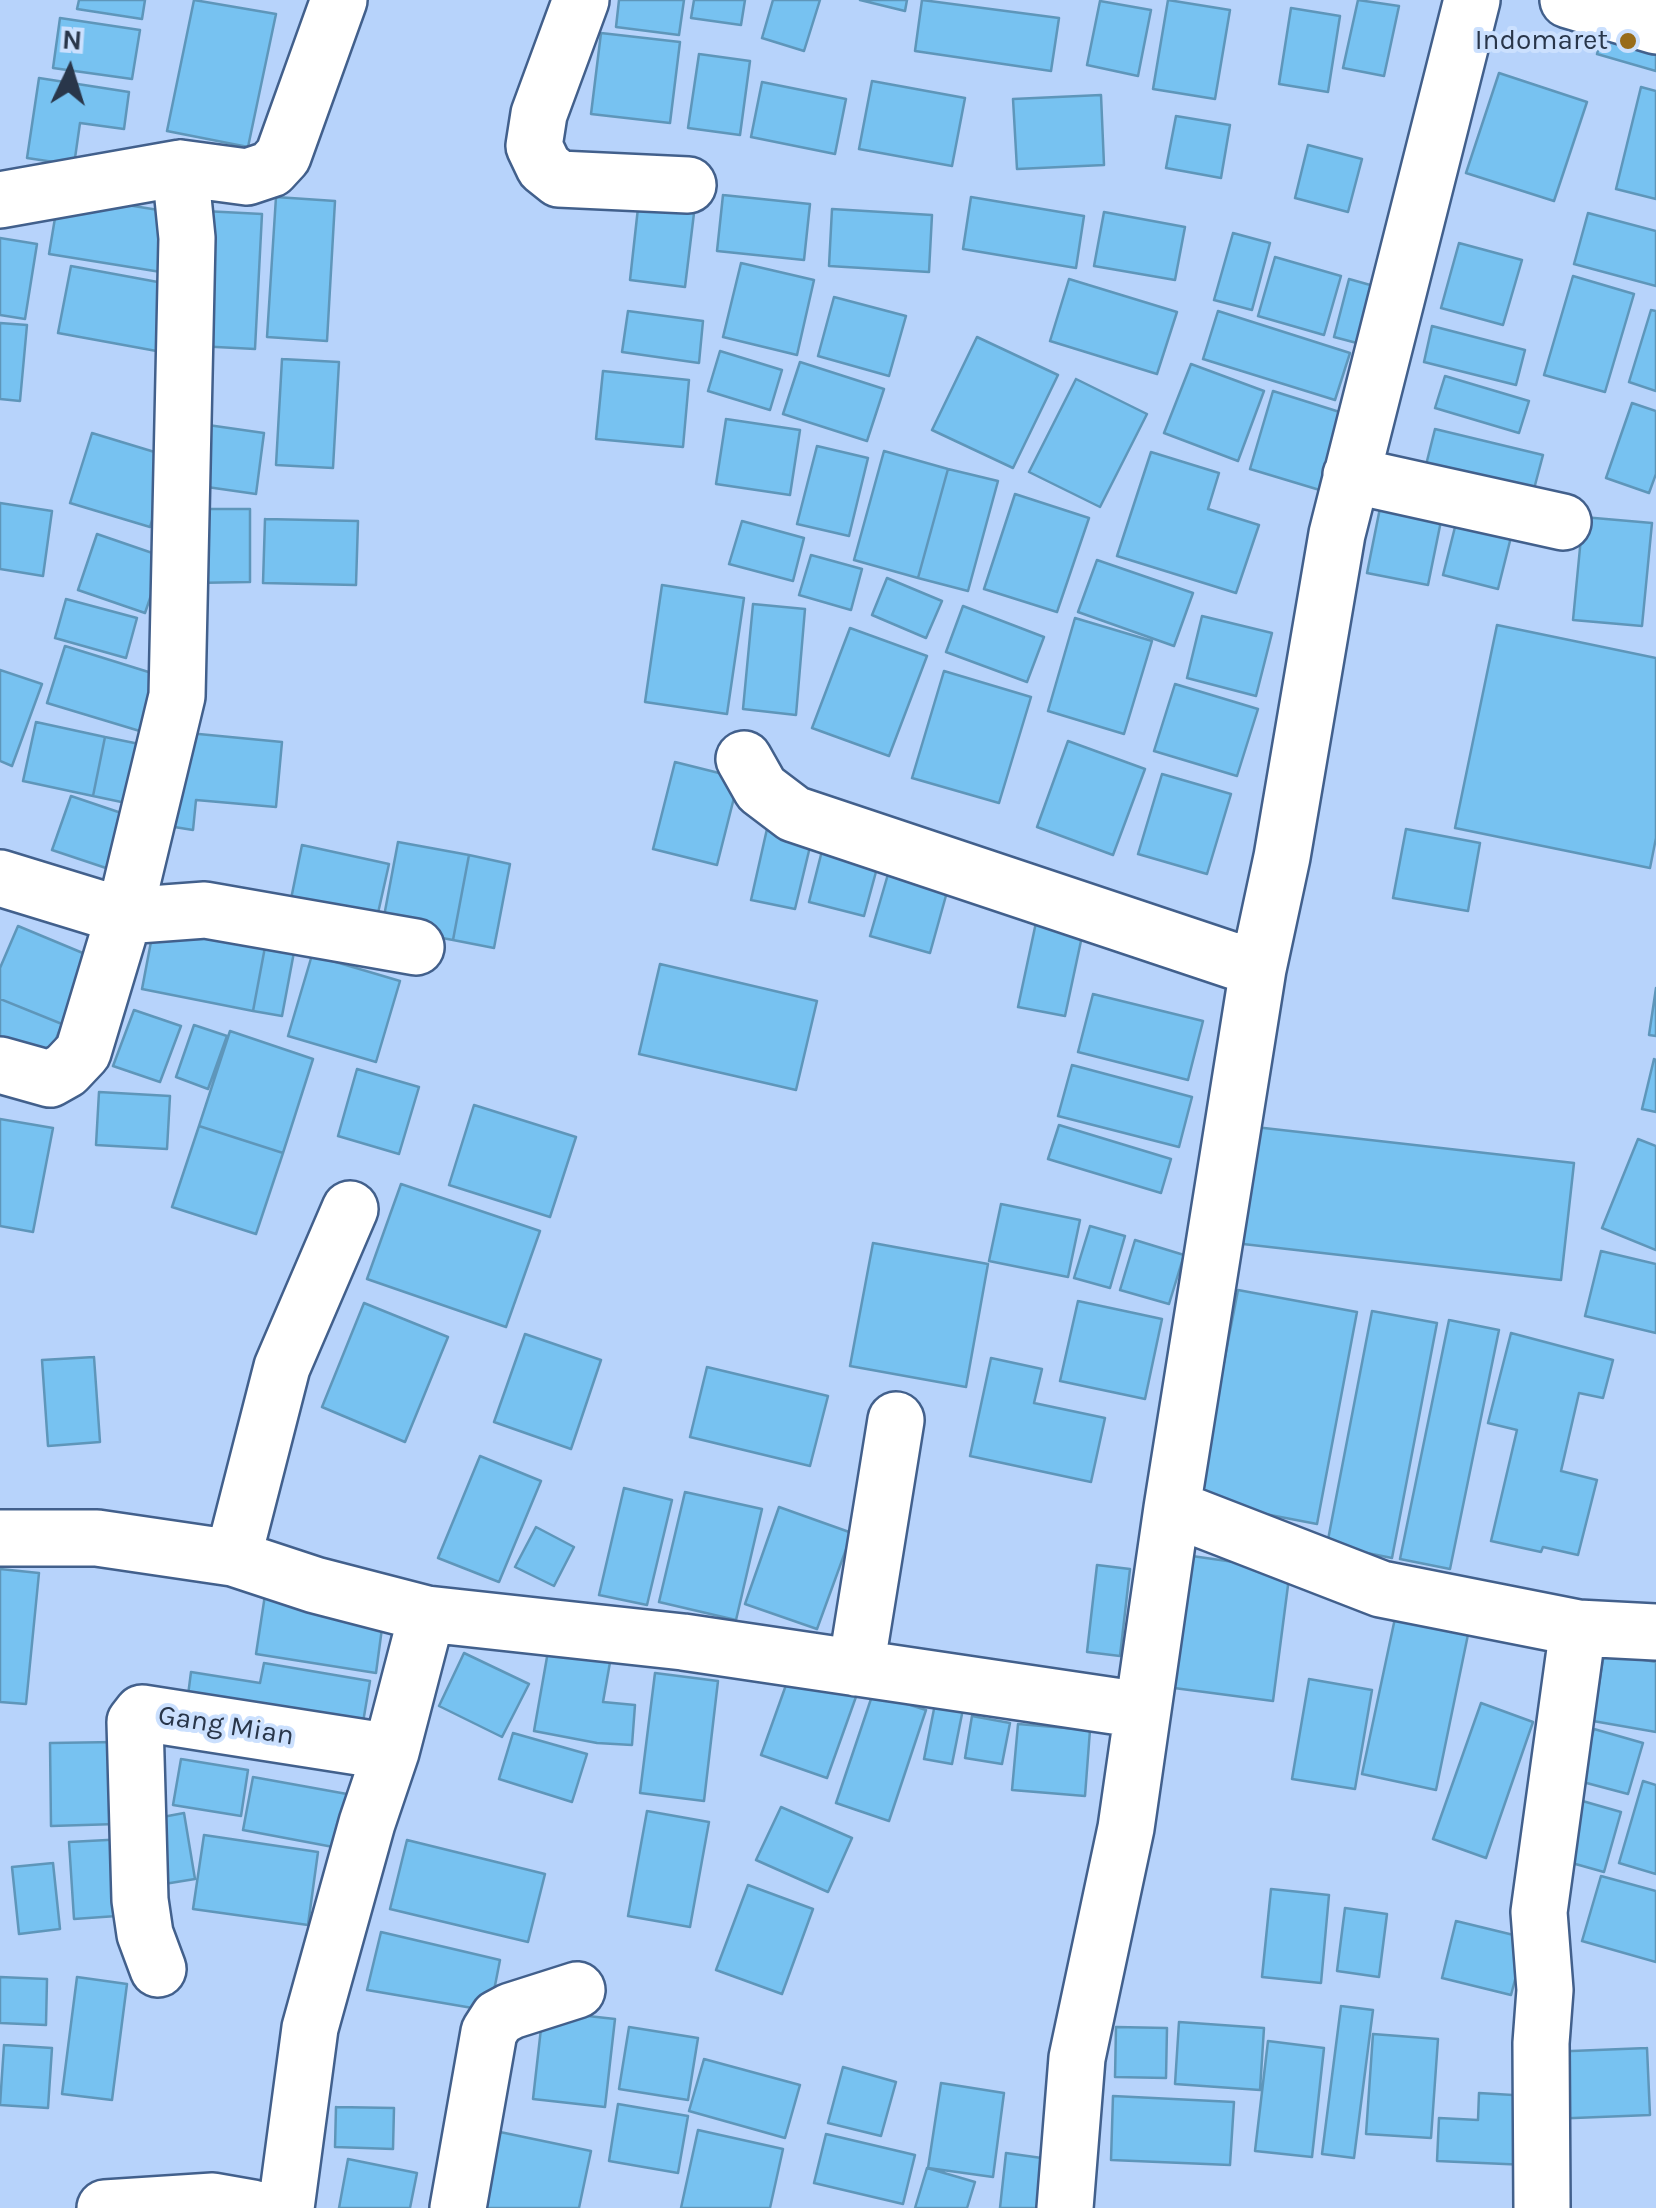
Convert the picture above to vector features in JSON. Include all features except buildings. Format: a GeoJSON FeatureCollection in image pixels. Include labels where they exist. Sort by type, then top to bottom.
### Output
{"type":"FeatureCollection","features":[{"type":"Feature","properties":{"kind":"street"},"geometry":{"type":"LineString","coordinates":[[0,200],[180,168],[247,177],[271,169],[282,156],[338,0]]}},
{"type":"Feature","properties":{"kind":"street"},"geometry":{"type":"LineString","coordinates":[[581,0],[539,114],[534,146],[544,167],[559,179],[688,186]]}},
{"type":"Feature","properties":{"kind":"street"},"geometry":{"type":"LineString","coordinates":[[1065,2208],[1078,2058],[1126,1828],[1172,1508],[1258,969],[1282,857],[1337,534],[1472,0]]}},
{"type":"Feature","properties":{"kind":"street"},"geometry":{"type":"LineString","coordinates":[[1568,0],[1656,26]]}},
{"type":"Feature","properties":{"kind":"street"},"geometry":{"type":"LineString","coordinates":[[0,1066],[50,1079],[66,1070],[83,1052],[124,916],[177,696],[187,238],[180,168]]}},
{"type":"Feature","properties":{"kind":"street"},"geometry":{"type":"LineString","coordinates":[[1352,475],[1563,522]]}},
{"type":"Feature","properties":{"kind":"street"},"geometry":{"type":"LineString","coordinates":[[744,759],[762,789],[794,814],[1258,969]]}},
{"type":"Feature","properties":{"kind":"street"},"geometry":{"type":"LineString","coordinates":[[0,878],[124,916],[205,910],[416,947]]}},
{"type":"Feature","properties":{"kind":"street"},"geometry":{"type":"LineString","coordinates":[[233,1558],[282,1367],[350,1208]]}},
{"type":"Feature","properties":{"kind":"street"},"geometry":{"type":"LineString","coordinates":[[856,1668],[896,1420]]}},
{"type":"Feature","properties":{"kind":"street"},"geometry":{"type":"LineString","coordinates":[[1172,1508],[1381,1589],[1578,1628],[1656,1632]]}},
{"type":"Feature","properties":{"kind":"street"},"geometry":{"type":"LineString","coordinates":[[0,1538],[97,1538],[233,1558],[315,1585],[426,1614],[682,1642],[1141,1710]]}},
{"type":"Feature","properties":{"kind":"street"},"geometry":{"type":"LineString","coordinates":[[286,2208],[310,2028],[367,1822],[391,1752],[426,1614]]}},
{"type":"Feature","properties":{"kind":"street"},"geometry":{"type":"LineString","coordinates":[[1542,2208],[1544,1990],[1539,1912],[1578,1628]]}},
{"type":"Feature","properties":{"kind":"street","name":"Gang Mian"},"geometry":{"type":"LineString","coordinates":[[158,1969],[144,1934],[140,1900],[134,1722],[142,1713],[391,1752]]}},
{"type":"Feature","properties":{"kind":"street"},"geometry":{"type":"LineString","coordinates":[[458,2208],[489,2032],[498,2018],[511,2010],[578,1990]]}},
{"type":"Feature","properties":{"kind":"street"},"geometry":{"type":"LineString","coordinates":[[106,2208],[213,2201],[252,2208]]}},
{"type":"Feature","properties":{"kind":"place","name":"Indomaret"},"geometry":{"type":"Point","coordinates":[1628,41]}}]}
